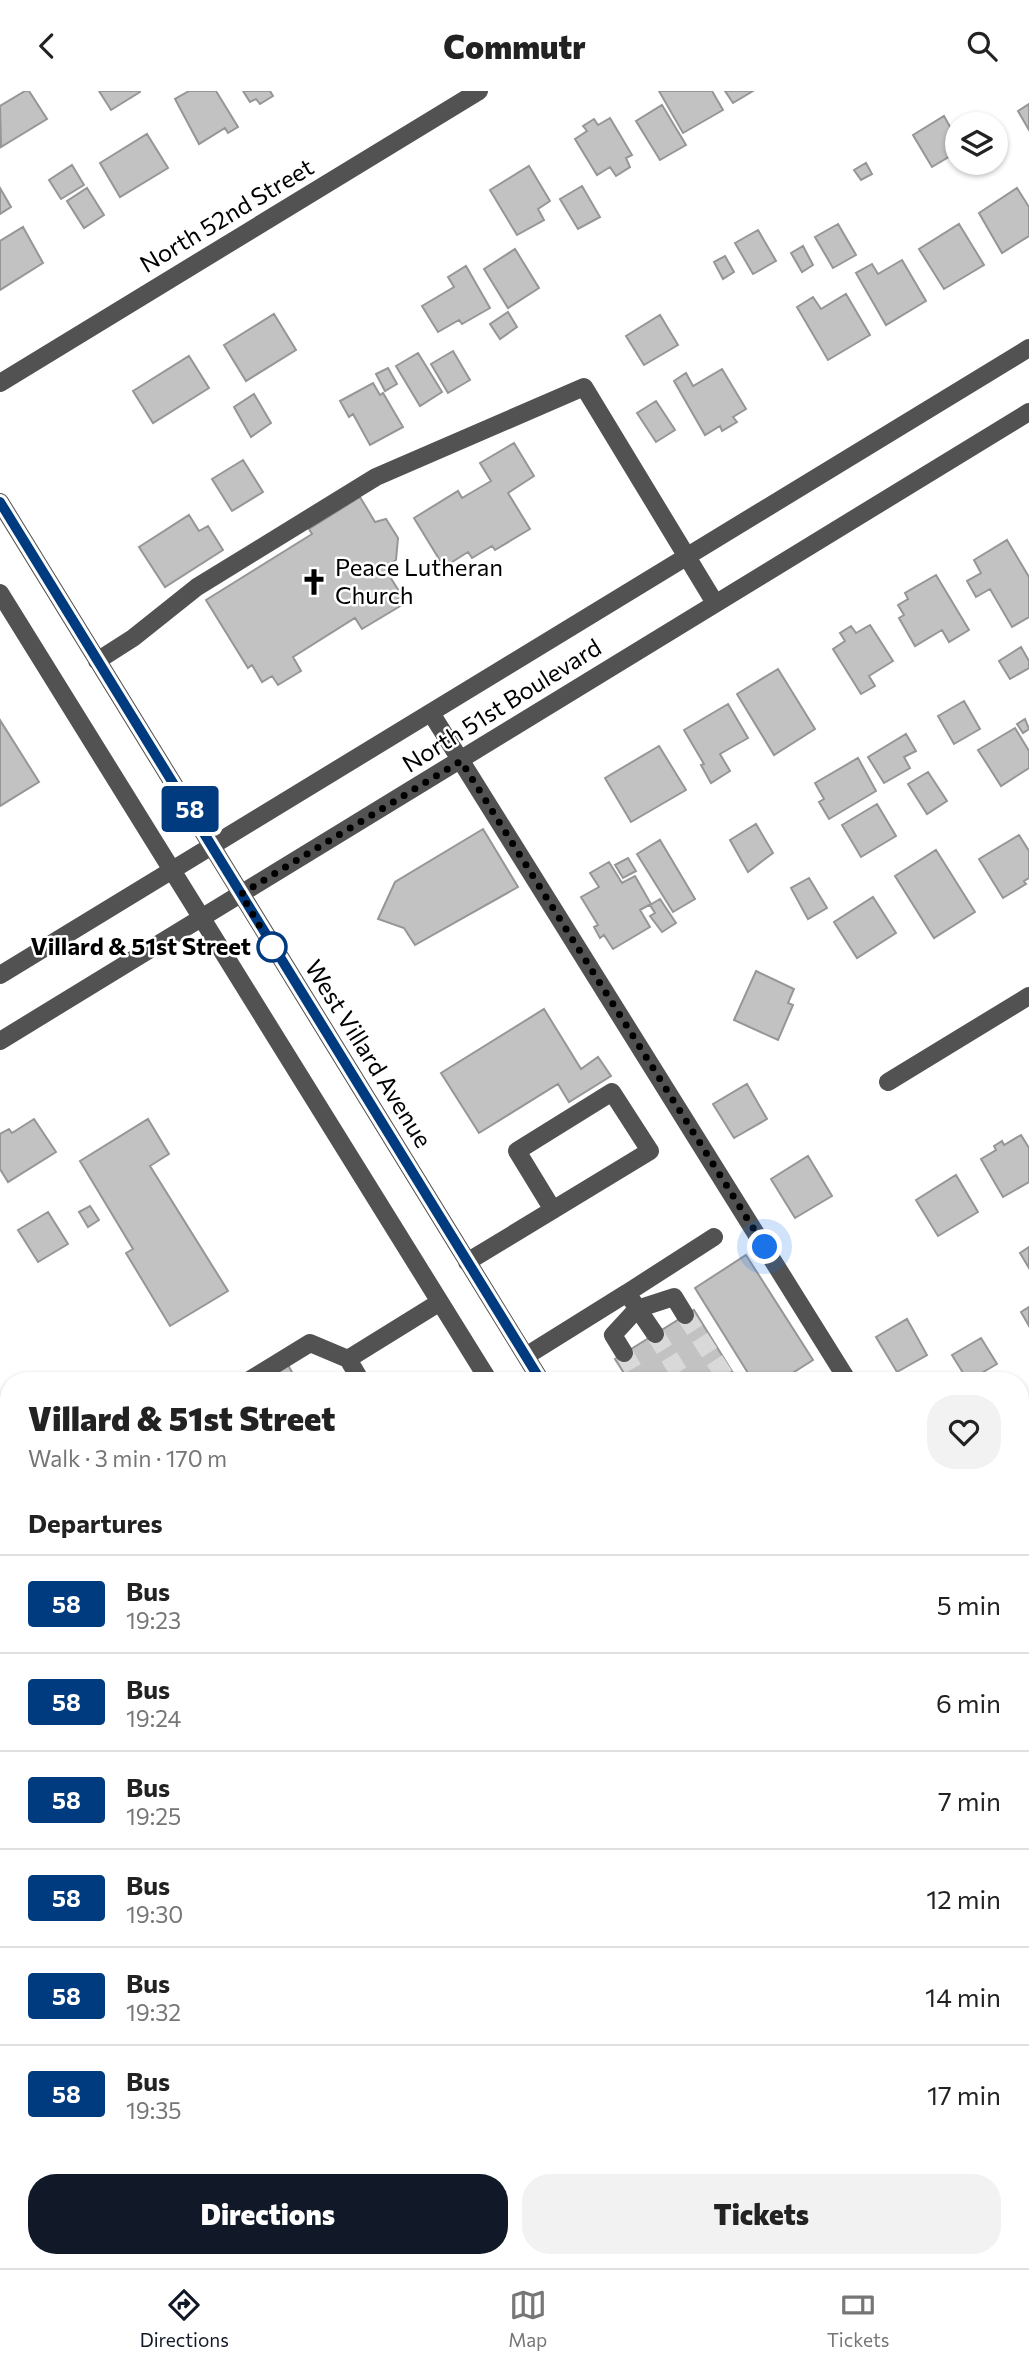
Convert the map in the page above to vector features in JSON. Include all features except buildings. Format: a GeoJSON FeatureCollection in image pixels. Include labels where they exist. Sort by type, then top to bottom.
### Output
{"type":"FeatureCollection","features":[{"type":"Feature","properties":{"kind":"street","name":"North 52nd Street"},"geometry":{"type":"LineString","coordinates":[[0,383],[479,91]]}},
{"type":"Feature","properties":{"kind":"street","name":"North 51st Boulevard"},"geometry":{"type":"LineString","coordinates":[[0,975],[1029,348]]}},
{"type":"Feature","properties":{"kind":"street"},"geometry":{"type":"LineString","coordinates":[[97,661],[133,638],[197,587],[376,477],[584,387],[715,603]]}},
{"type":"Feature","properties":{"kind":"street","name":"North 51st Boulevard"},"geometry":{"type":"LineString","coordinates":[[0,1041],[1029,412]]}},
{"type":"Feature","properties":{"kind":"street","name":"West Villard Avenue"},"geometry":{"type":"LineString","coordinates":[[0,502],[536,1372]]}},
{"type":"Feature","properties":{"kind":"street"},"geometry":{"type":"LineString","coordinates":[[0,593],[483,1372]]}},
{"type":"Feature","properties":{"kind":"street"},"geometry":{"type":"LineString","coordinates":[[431,713],[842,1372]]}},
{"type":"Feature","properties":{"kind":"street"},"geometry":{"type":"LineString","coordinates":[[888,1082],[1029,996]]}},
{"type":"Feature","properties":{"kind":"street"},"geometry":{"type":"LineString","coordinates":[[467,1262],[553,1210],[650,1151],[612,1092],[517,1151],[553,1210]]}},
{"type":"Feature","properties":{"kind":"street"},"geometry":{"type":"LineString","coordinates":[[526,1356],[632,1301],[714,1237]]}},
{"type":"Feature","properties":{"kind":"street"},"geometry":{"type":"LineString","coordinates":[[632,1301],[674,1297],[685,1315]]}},
{"type":"Feature","properties":{"kind":"street"},"geometry":{"type":"LineString","coordinates":[[632,1301],[655,1334]]}},
{"type":"Feature","properties":{"kind":"street"},"geometry":{"type":"LineString","coordinates":[[624,1353],[613,1335],[632,1301]]}},
{"type":"Feature","properties":{"kind":"street"},"geometry":{"type":"LineString","coordinates":[[348,1359],[440,1303]]}},
{"type":"Feature","properties":{"kind":"street"},"geometry":{"type":"LineString","coordinates":[[263,1372],[310,1343],[348,1359],[356,1372]]}},
{"type":"Feature","properties":{"kind":"tunnel"},"geometry":{"type":"LineString","coordinates":[[685,1315],[722,1372]]}},
{"type":"Feature","properties":{"kind":"tunnel"},"geometry":{"type":"LineString","coordinates":[[655,1334],[678,1372]]}},
{"type":"Feature","properties":{"kind":"tunnel"},"geometry":{"type":"LineString","coordinates":[[624,1353],[635,1372]]}},
{"type":"Feature","properties":{"kind":"bus line","name":"58"},"geometry":{"type":"LineString","coordinates":[[0,502],[535,1372]]}},
{"type":"Feature","properties":{"kind":"place","name":"Peace Lutheran Church"},"geometry":{"type":"Point","coordinates":[314,582]}},
{"type":"Feature","properties":{"kind":"place","name":"Villard & 51st Street"},"geometry":{"type":"Point","coordinates":[272,947]}},
{"type":"Feature","properties":{"kind":"route"},"geometry":{"type":"LineString","coordinates":[[272,947],[241,894],[461,761],[765,1247]]}}]}
